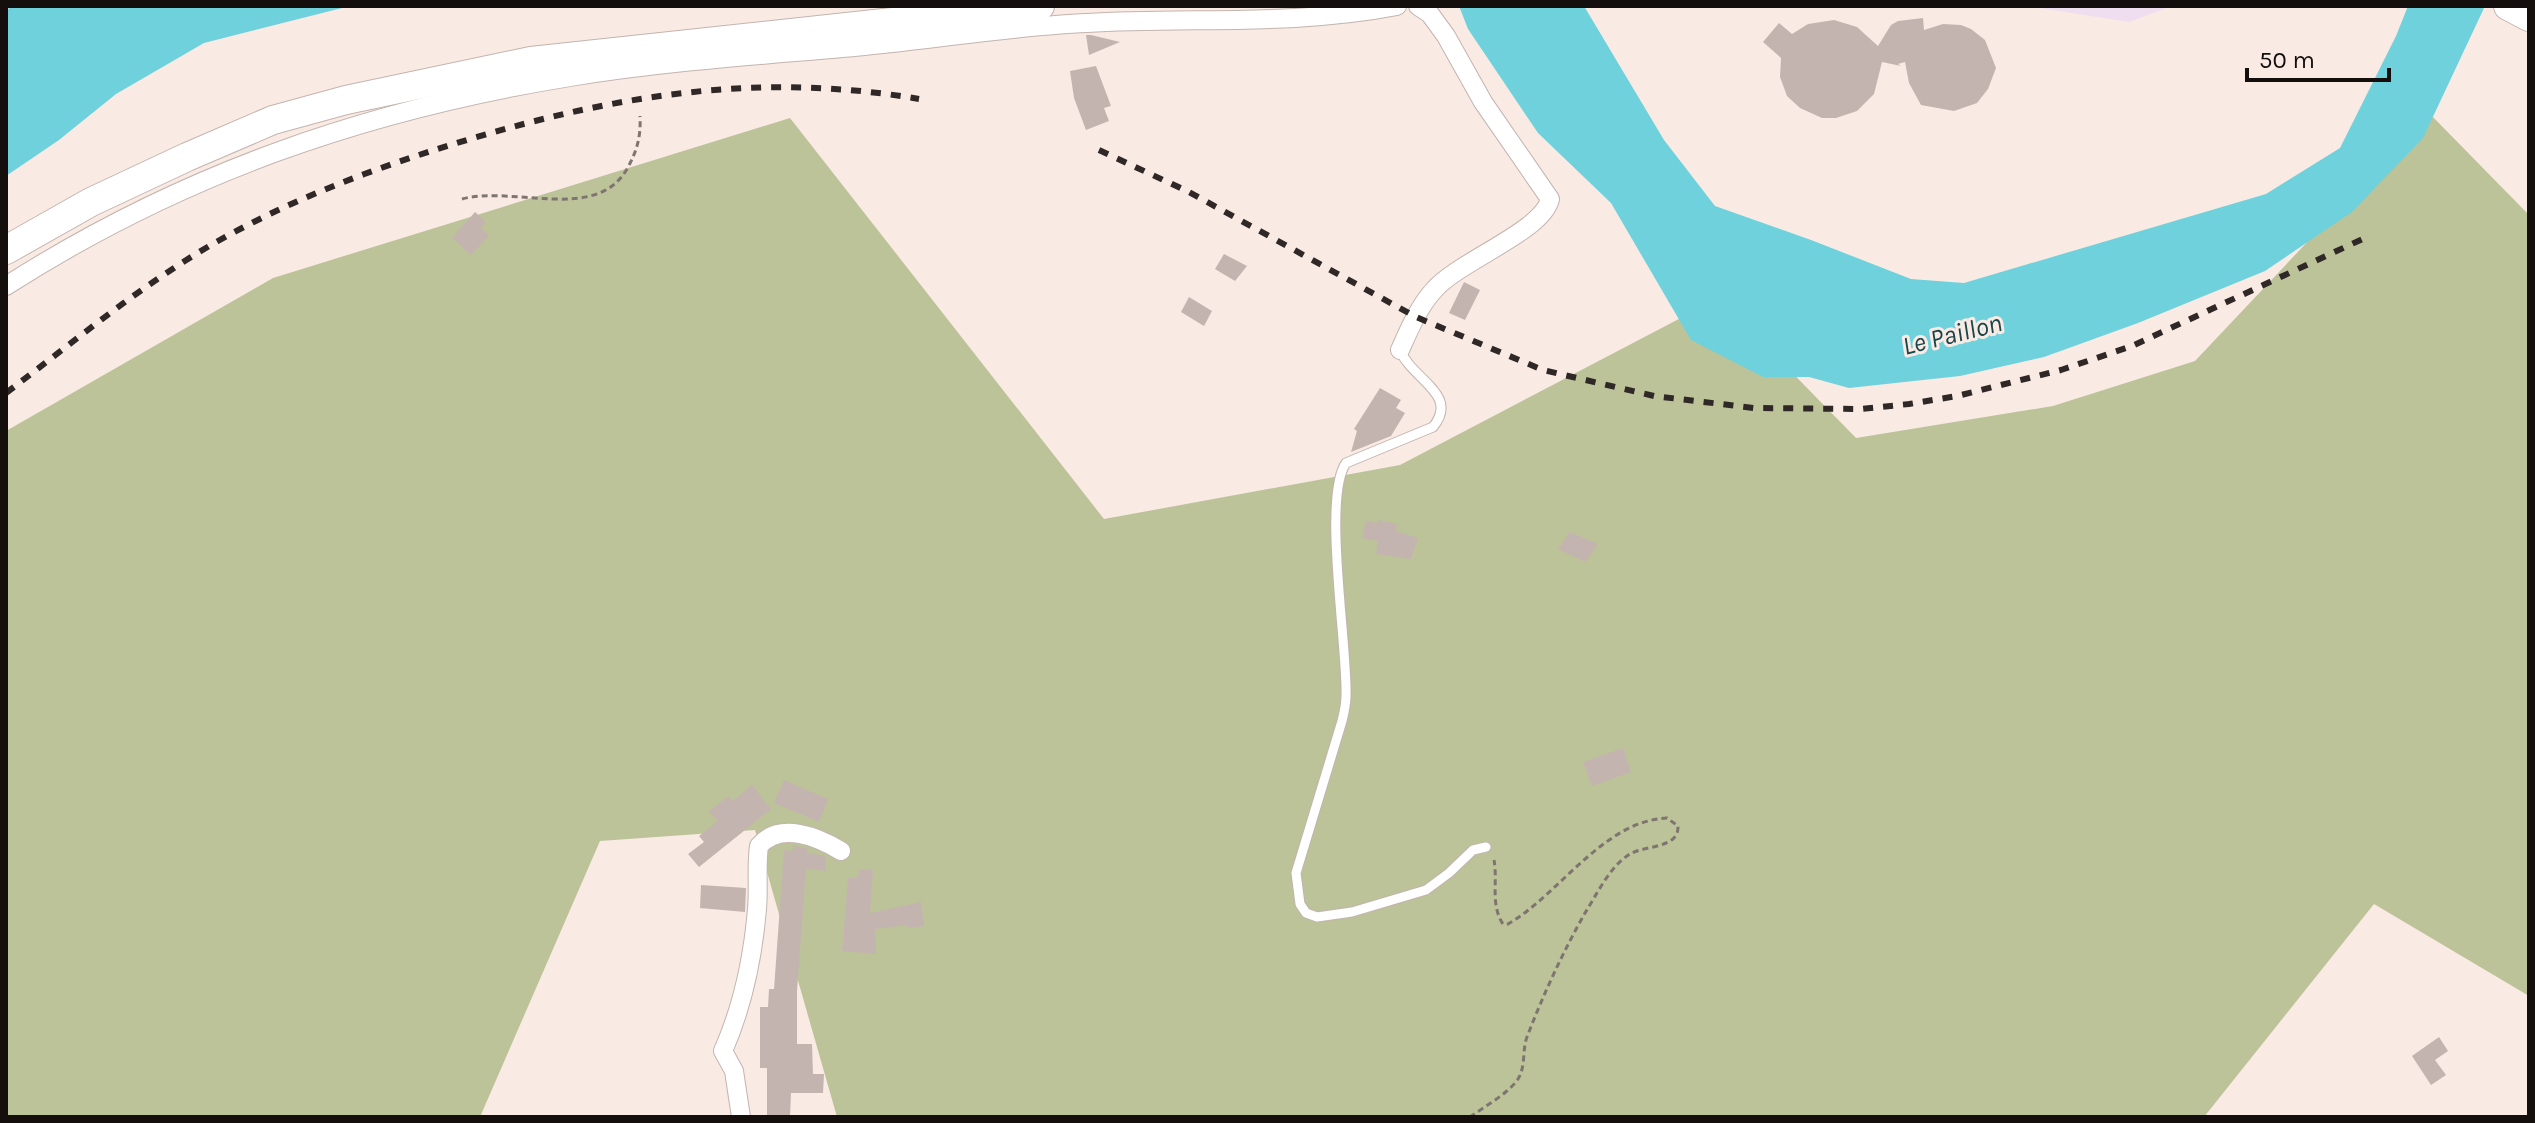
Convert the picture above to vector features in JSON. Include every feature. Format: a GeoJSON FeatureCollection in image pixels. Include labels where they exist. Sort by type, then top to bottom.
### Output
{"type":"FeatureCollection","features":[{"type":"Feature","properties":{"kind":"main road"},"geometry":{"type":"LineString","coordinates":[[6,236],[87,190],[183,143],[273,106],[344,85],[528,48],[920,6]]}},
{"type":"Feature","properties":{"kind":"main road"},"geometry":{"type":"LineString","coordinates":[[6,250],[91,202],[187,157],[273,120],[346,100],[531,61],[1040,6]]}},
{"type":"Feature","properties":{"kind":"main road"},"geometry":{"type":"LineString","coordinates":[[2508,6],[2529,17]]}},
{"type":"Feature","properties":{"kind":"street"},"geometry":{"type":"LineString","coordinates":[[6,286],[95,232],[227,170],[359,123],[512,87],[691,61],[1085,23],[1299,18],[1397,6]]}},
{"type":"Feature","properties":{"kind":"street"},"geometry":{"type":"LineString","coordinates":[[1400,350],[1433,290],[1460,267],[1517,234],[1543,214],[1550,199],[1483,102],[1446,36],[1430,14],[1418,6]]}},
{"type":"Feature","properties":{"kind":"street"},"geometry":{"type":"LineString","coordinates":[[741,1117],[734,1071],[723,1051],[735,1024],[754,934],[758,907],[759,846],[776,834],[787,834],[811,836],[841,851]]}},
{"type":"Feature","properties":{"kind":"lane"},"geometry":{"type":"LineString","coordinates":[[1400,350],[1405,363],[1438,394],[1443,405],[1441,417],[1433,427],[1365,454],[1346,463],[1341,470],[1337,493],[1338,564],[1346,696],[1342,721],[1296,873],[1300,904],[1306,913],[1317,917],[1352,912],[1402,898],[1426,890],[1473,850],[1486,847]]}},
{"type":"Feature","properties":{"kind":"path"},"geometry":{"type":"LineString","coordinates":[[462,199],[496,195],[583,199],[605,193],[615,185],[635,154],[639,142],[640,116]]}},
{"type":"Feature","properties":{"kind":"path"},"geometry":{"type":"LineString","coordinates":[[1470,1117],[1518,1079],[1526,1040],[1566,949],[1620,861],[1631,853],[1672,841],[1678,833],[1678,826],[1667,818],[1635,824],[1612,838],[1508,924],[1503,924],[1499,918],[1494,898],[1495,867],[1486,847]]}},
{"type":"Feature","properties":{"kind":"shaded area"},"geometry":{"type":"Polygon","coordinates":[[[2028,6],[2172,6],[2129,22],[2028,6]]]}},
{"type":"Feature","properties":{"kind":"green space"},"geometry":{"type":"Polygon","coordinates":[[[2429,113],[2529,215],[2529,996],[2374,904],[2204,1117],[837,1117],[755,830],[600,841],[480,1117],[6,1117],[6,431],[273,278],[790,118],[1104,519],[1400,465],[1719,298],[1856,438],[2053,406],[2195,361],[2429,113]]]}},
{"type":"Feature","properties":{"kind":"water"},"geometry":{"type":"Polygon","coordinates":[[[13,6],[350,6],[204,43],[116,94],[59,140],[6,176],[6,10],[13,6]]]}},
{"type":"Feature","properties":{"kind":"water","name":"Le Paillon"},"geometry":{"type":"Polygon","coordinates":[[[1459,6],[1584,6],[1664,140],[1715,206],[1911,279],[1964,283],[2266,194],[2340,148],[2408,6],[2485,6],[2423,138],[2352,212],[2265,271],[2138,323],[2044,357],[1960,376],[1849,388],[1809,377],[1763,377],[1691,340],[1611,203],[1538,133],[1468,29],[1459,6]]]}},
{"type":"Feature","properties":{"kind":"building"},"geometry":{"type":"Polygon","coordinates":[[[1923,18],[1924,30],[1943,24],[1961,25],[1985,40],[1996,68],[1988,89],[1977,103],[1954,111],[1921,105],[1909,83],[1905,62],[1898,64],[1901,66],[1882,62],[1874,94],[1857,111],[1836,118],[1822,118],[1800,108],[1787,96],[1780,77],[1781,58],[1763,42],[1779,23],[1792,34],[1808,24],[1834,20],[1857,27],[1878,46],[1891,25],[1898,21],[1923,18]]]}},
{"type":"Feature","properties":{"kind":"building"},"geometry":{"type":"Polygon","coordinates":[[[1086,35],[1091,35],[1120,42],[1089,55],[1086,35]]]}},
{"type":"Feature","properties":{"kind":"building"},"geometry":{"type":"Polygon","coordinates":[[[1096,66],[1111,106],[1104,108],[1109,121],[1086,130],[1074,98],[1070,71],[1096,66]]]}},
{"type":"Feature","properties":{"kind":"building"},"geometry":{"type":"Polygon","coordinates":[[[475,212],[486,222],[481,228],[489,235],[471,255],[452,238],[475,212]]]}},
{"type":"Feature","properties":{"kind":"building"},"geometry":{"type":"Polygon","coordinates":[[[1224,254],[1247,266],[1235,281],[1215,269],[1224,254]]]}},
{"type":"Feature","properties":{"kind":"building"},"geometry":{"type":"Polygon","coordinates":[[[1464,282],[1480,290],[1465,320],[1449,313],[1464,282]]]}},
{"type":"Feature","properties":{"kind":"building"},"geometry":{"type":"Polygon","coordinates":[[[1189,297],[1212,311],[1204,326],[1181,312],[1189,297]]]}},
{"type":"Feature","properties":{"kind":"building"},"geometry":{"type":"Polygon","coordinates":[[[1380,388],[1401,400],[1396,408],[1405,413],[1391,436],[1351,452],[1357,431],[1354,429],[1380,388]]]}},
{"type":"Feature","properties":{"kind":"building"},"geometry":{"type":"Polygon","coordinates":[[[1378,520],[1397,524],[1396,531],[1418,538],[1411,559],[1376,554],[1378,541],[1362,538],[1366,521],[1377,523],[1378,520]]]}},
{"type":"Feature","properties":{"kind":"building"},"geometry":{"type":"Polygon","coordinates":[[[1570,532],[1598,544],[1585,562],[1558,549],[1570,532]]]}},
{"type":"Feature","properties":{"kind":"building"},"geometry":{"type":"Polygon","coordinates":[[[1623,748],[1631,772],[1592,786],[1583,762],[1623,748]]]}},
{"type":"Feature","properties":{"kind":"building"},"geometry":{"type":"Polygon","coordinates":[[[784,780],[828,799],[819,822],[774,803],[784,780]]]}},
{"type":"Feature","properties":{"kind":"building"},"geometry":{"type":"Polygon","coordinates":[[[752,785],[771,809],[699,867],[688,854],[704,842],[699,836],[718,821],[709,811],[729,796],[733,801],[752,785]]]}},
{"type":"Feature","properties":{"kind":"building"},"geometry":{"type":"Polygon","coordinates":[[[793,845],[808,849],[807,853],[826,856],[825,871],[806,869],[797,991],[797,1044],[812,1044],[813,1074],[824,1074],[823,1093],[791,1093],[790,1117],[767,1117],[767,1068],[760,1068],[760,1007],[768,1007],[769,989],[774,989],[784,850],[793,851],[793,845]]]}},
{"type":"Feature","properties":{"kind":"building"},"geometry":{"type":"Polygon","coordinates":[[[859,869],[873,870],[870,913],[921,902],[924,926],[875,929],[876,954],[842,951],[848,878],[858,878],[859,869]]]}},
{"type":"Feature","properties":{"kind":"building"},"geometry":{"type":"Polygon","coordinates":[[[701,885],[746,888],[745,912],[700,908],[701,885]]]}},
{"type":"Feature","properties":{"kind":"building"},"geometry":{"type":"Polygon","coordinates":[[[2439,1037],[2448,1051],[2435,1060],[2446,1075],[2431,1085],[2412,1056],[2439,1037]]]}},
{"type":"Feature","properties":{"kind":"railway"},"geometry":{"type":"LineString","coordinates":[[6,393],[136,294],[218,241],[310,196],[437,149],[582,110],[693,92],[804,88],[861,91],[919,99]]}},
{"type":"Feature","properties":{"kind":"railway"},"geometry":{"type":"LineString","coordinates":[[1099,150],[1189,192],[1416,317],[1543,370],[1654,396],[1754,408],[1861,409],[1909,404],[1957,396],[2061,370],[2132,346],[2369,236]]}}]}
